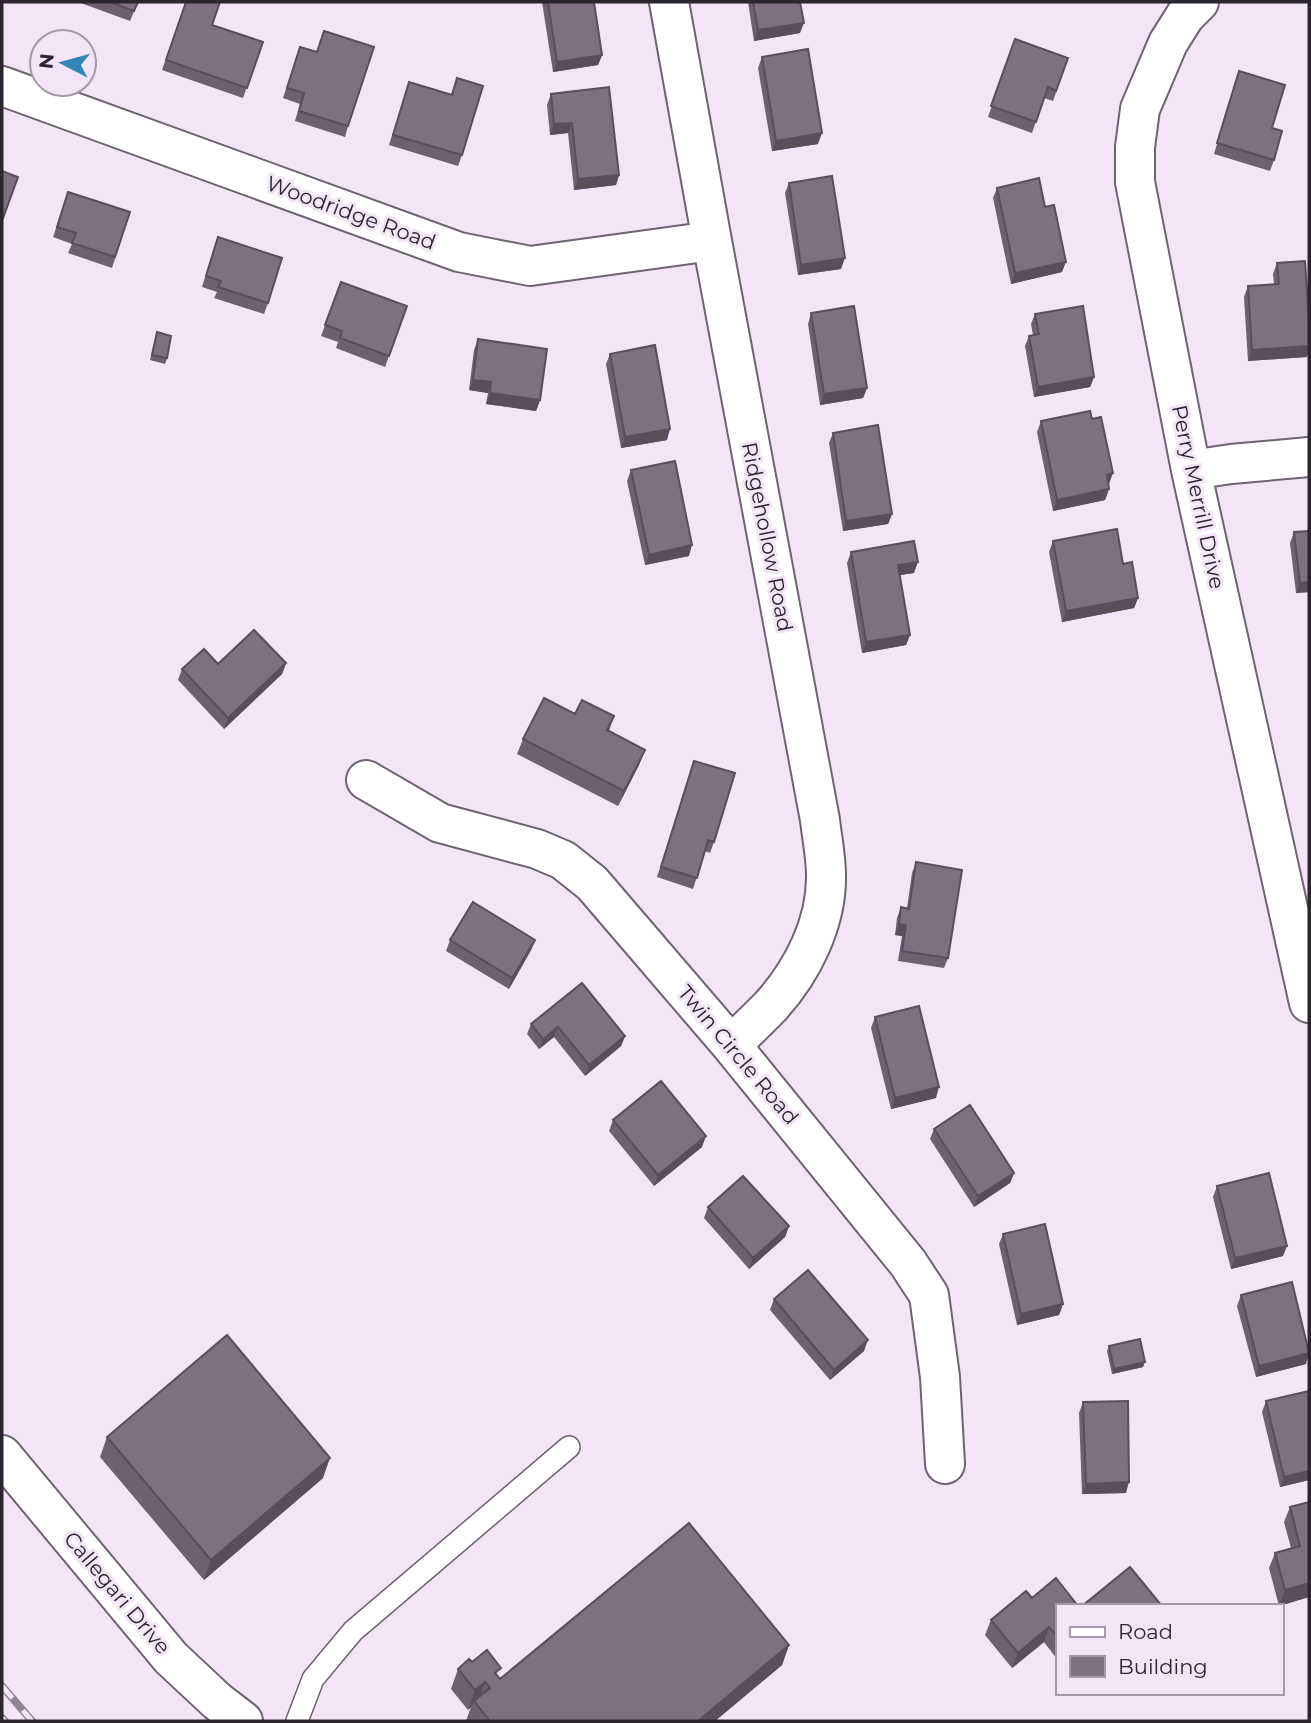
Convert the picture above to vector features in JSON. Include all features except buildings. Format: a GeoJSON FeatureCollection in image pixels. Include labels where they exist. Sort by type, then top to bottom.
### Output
{"type":"FeatureCollection","features":[{"type":"Feature","properties":{"kind":"street","name":"Ridgehollow Road"},"geometry":{"type":"LineString","coordinates":[[669,2],[820,820],[826,875],[823,912],[812,942],[793,977],[771,1005],[731,1045]]}},
{"type":"Feature","properties":{"kind":"street","name":"Perry Merrill Drive"},"geometry":{"type":"LineString","coordinates":[[1199,2],[1185,16],[1168,43],[1140,109],[1135,147],[1135,182],[1191,470],[1309,1003]]}},
{"type":"Feature","properties":{"kind":"street","name":"Woodridge Road"},"geometry":{"type":"LineString","coordinates":[[2,86],[460,252],[530,265],[712,241]]}},
{"type":"Feature","properties":{"kind":"street"},"geometry":{"type":"LineString","coordinates":[[1191,470],[1309,457]]}},
{"type":"Feature","properties":{"kind":"street","name":"Twin Circle Road"},"geometry":{"type":"LineString","coordinates":[[366,780],[440,822],[537,849],[563,860],[592,883],[731,1045],[908,1263],[929,1295],[940,1377],[945,1464]]}},
{"type":"Feature","properties":{"kind":"street","name":"Callegari Drive"},"geometry":{"type":"LineString","coordinates":[[2,1455],[171,1658],[243,1721]]}},
{"type":"Feature","properties":{"kind":"lane"},"geometry":{"type":"LineString","coordinates":[[297,1721],[313,1679],[354,1631],[569,1447]]}},
{"type":"Feature","properties":{"kind":"railway"},"geometry":{"type":"LineString","coordinates":[[2,1686],[32,1721]]}},
{"type":"Feature","properties":{"kind":"railway"},"geometry":{"type":"LineString","coordinates":[[2,1718],[5,1721]]}}]}
